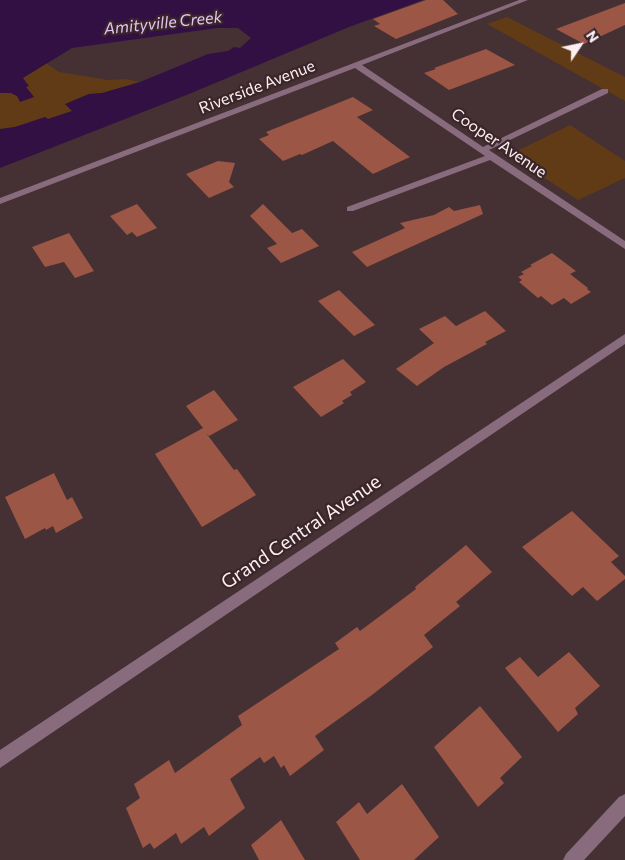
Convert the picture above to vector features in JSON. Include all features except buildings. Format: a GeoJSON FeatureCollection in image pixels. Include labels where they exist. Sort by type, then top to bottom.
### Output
{"type":"FeatureCollection","features":[{"type":"Feature","properties":{"kind":"street","name":"Riverside Avenue"},"geometry":{"type":"LineString","coordinates":[[0,201],[525,0]]}},
{"type":"Feature","properties":{"kind":"street","name":"Cooper Avenue"},"geometry":{"type":"LineString","coordinates":[[356,65],[625,246]]}},
{"type":"Feature","properties":{"kind":"street"},"geometry":{"type":"LineString","coordinates":[[483,150],[604,91]]}},
{"type":"Feature","properties":{"kind":"street"},"geometry":{"type":"LineString","coordinates":[[350,208],[492,156]]}},
{"type":"Feature","properties":{"kind":"street","name":"Grand Central Avenue"},"geometry":{"type":"LineString","coordinates":[[0,760],[625,338]]}},
{"type":"Feature","properties":{"kind":"street"},"geometry":{"type":"LineString","coordinates":[[572,860],[625,804]]}},
{"type":"Feature","properties":{"kind":"shaded area"},"geometry":{"type":"Polygon","coordinates":[[[507,17],[625,77],[625,101],[487,24],[507,17]]]}},
{"type":"Feature","properties":{"kind":"shaded area"},"geometry":{"type":"Polygon","coordinates":[[[46,63],[59,72],[108,80],[126,79],[140,82],[104,93],[89,94],[66,104],[72,111],[48,119],[45,117],[15,127],[0,129],[0,93],[34,97],[22,78],[46,63]]]}},
{"type":"Feature","properties":{"kind":"shaded area"},"geometry":{"type":"Polygon","coordinates":[[[570,125],[625,161],[625,178],[578,200],[516,159],[515,152],[570,125]]]}},
{"type":"Feature","properties":{"kind":"water","name":"Amityville Creek"},"geometry":{"type":"Polygon","coordinates":[[[0,0],[423,0],[349,27],[189,94],[0,168],[0,129],[15,127],[45,117],[48,119],[72,111],[65,104],[89,94],[102,93],[140,82],[208,54],[228,51],[234,47],[240,48],[251,38],[238,28],[217,28],[72,48],[23,78],[29,86],[26,87],[34,97],[20,102],[17,96],[11,93],[0,93],[0,0]]]}}]}
